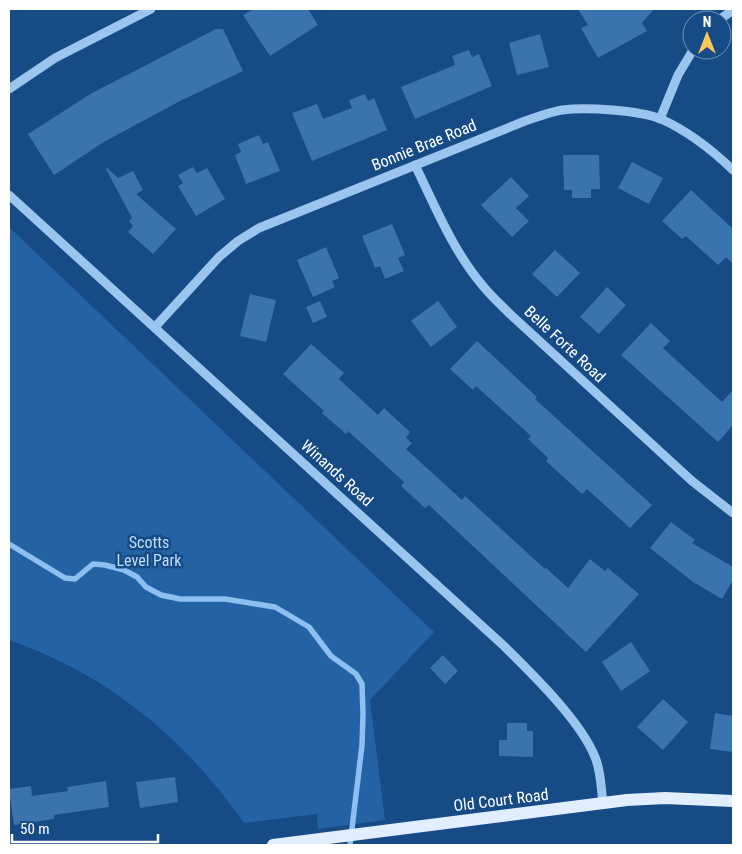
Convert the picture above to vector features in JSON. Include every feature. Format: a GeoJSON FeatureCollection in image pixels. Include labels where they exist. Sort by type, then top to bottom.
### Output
{"type":"FeatureCollection","features":[{"type":"Feature","properties":{"kind":"main road","name":"Old Court Road"},"geometry":{"type":"LineString","coordinates":[[273,845],[603,803],[665,798],[733,801]]}},
{"type":"Feature","properties":{"kind":"street"},"geometry":{"type":"LineString","coordinates":[[9,89],[55,58],[151,9]]}},
{"type":"Feature","properties":{"kind":"street"},"geometry":{"type":"LineString","coordinates":[[660,119],[678,75],[687,60]]}},
{"type":"Feature","properties":{"kind":"street","name":"Bonnie Brae Road"},"geometry":{"type":"LineString","coordinates":[[155,327],[219,257],[238,241],[259,228],[525,120],[561,110],[620,111],[660,119],[692,136],[733,170]]}},
{"type":"Feature","properties":{"kind":"street","name":"Belle Forte Road"},"geometry":{"type":"LineString","coordinates":[[416,165],[444,224],[460,253],[482,286],[692,481],[733,513]]}},
{"type":"Feature","properties":{"kind":"street","name":"Winands Road"},"geometry":{"type":"LineString","coordinates":[[9,195],[504,646],[536,678],[567,714],[584,737],[595,757],[601,780],[603,803]]}},
{"type":"Feature","properties":{"kind":"green space","name":"Scotts Level Park"},"geometry":{"type":"Polygon","coordinates":[[[9,227],[434,632],[370,700],[385,820],[318,829],[317,814],[244,823],[196,763],[141,712],[79,671],[45,654],[9,640],[9,227]]]}},
{"type":"Feature","properties":{"kind":"building"},"geometry":{"type":"Polygon","coordinates":[[[254,9],[308,9],[318,25],[270,56],[243,15],[254,9]]]}},
{"type":"Feature","properties":{"kind":"building"},"geometry":{"type":"Polygon","coordinates":[[[578,9],[654,9],[642,23],[647,31],[598,58],[581,28],[588,25],[578,9]]]}},
{"type":"Feature","properties":{"kind":"building"},"geometry":{"type":"Polygon","coordinates":[[[216,29],[223,29],[243,71],[180,101],[102,143],[54,175],[28,134],[92,93],[216,29]]]}},
{"type":"Feature","properties":{"kind":"building"},"geometry":{"type":"Polygon","coordinates":[[[540,34],[549,67],[517,75],[509,43],[540,34]]]}},
{"type":"Feature","properties":{"kind":"building"},"geometry":{"type":"Polygon","coordinates":[[[469,50],[472,57],[479,54],[492,86],[415,119],[401,87],[455,65],[452,56],[469,50]]]}},
{"type":"Feature","properties":{"kind":"building"},"geometry":{"type":"Polygon","coordinates":[[[365,94],[368,101],[374,98],[387,130],[312,161],[292,113],[317,104],[323,119],[352,108],[349,100],[365,94]]]}},
{"type":"Feature","properties":{"kind":"building"},"geometry":{"type":"Polygon","coordinates":[[[259,135],[263,144],[268,142],[280,171],[246,184],[235,155],[241,152],[238,144],[259,135]]]}},
{"type":"Feature","properties":{"kind":"building"},"geometry":{"type":"Polygon","coordinates":[[[563,155],[599,155],[600,189],[591,189],[591,198],[572,198],[572,190],[564,190],[563,155]]]}},
{"type":"Feature","properties":{"kind":"building"},"geometry":{"type":"Polygon","coordinates":[[[632,162],[663,178],[649,204],[618,188],[632,162]]]}},
{"type":"Feature","properties":{"kind":"building"},"geometry":{"type":"Polygon","coordinates":[[[193,167],[197,173],[207,168],[225,199],[196,216],[178,186],[183,183],[178,175],[193,167]]]}},
{"type":"Feature","properties":{"kind":"building"},"geometry":{"type":"Polygon","coordinates":[[[107,168],[118,178],[133,171],[143,190],[136,194],[176,229],[153,254],[128,232],[133,226],[129,221],[132,218],[107,168]]]}},
{"type":"Feature","properties":{"kind":"building"},"geometry":{"type":"Polygon","coordinates":[[[511,177],[529,196],[516,208],[529,221],[512,237],[481,205],[511,177]]]}},
{"type":"Feature","properties":{"kind":"building"},"geometry":{"type":"Polygon","coordinates":[[[691,190],[733,229],[733,264],[726,257],[718,265],[686,236],[682,239],[662,221],[691,190]]]}},
{"type":"Feature","properties":{"kind":"building"},"geometry":{"type":"Polygon","coordinates":[[[392,224],[405,255],[398,258],[404,271],[385,279],[380,266],[375,268],[362,236],[392,224]]]}},
{"type":"Feature","properties":{"kind":"building"},"geometry":{"type":"Polygon","coordinates":[[[326,247],[339,278],[332,281],[335,287],[313,297],[297,260],[326,247]]]}},
{"type":"Feature","properties":{"kind":"building"},"geometry":{"type":"Polygon","coordinates":[[[555,250],[580,273],[557,297],[532,274],[555,250]]]}},
{"type":"Feature","properties":{"kind":"building"},"geometry":{"type":"Polygon","coordinates":[[[607,287],[626,305],[599,334],[580,317],[607,287]]]}},
{"type":"Feature","properties":{"kind":"building"},"geometry":{"type":"Polygon","coordinates":[[[250,294],[276,300],[266,342],[240,336],[250,294]]]}},
{"type":"Feature","properties":{"kind":"building"},"geometry":{"type":"Polygon","coordinates":[[[320,301],[327,317],[313,323],[306,307],[320,301]]]}},
{"type":"Feature","properties":{"kind":"building"},"geometry":{"type":"Polygon","coordinates":[[[438,301],[457,327],[431,347],[411,321],[438,301]]]}},
{"type":"Feature","properties":{"kind":"building"},"geometry":{"type":"Polygon","coordinates":[[[651,323],[670,341],[663,348],[722,402],[733,390],[733,425],[718,442],[621,355],[651,323]]]}},
{"type":"Feature","properties":{"kind":"building"},"geometry":{"type":"Polygon","coordinates":[[[477,341],[537,397],[535,399],[652,505],[630,528],[587,489],[582,494],[546,461],[548,458],[528,439],[531,436],[476,386],[473,390],[450,369],[477,341]]]}},
{"type":"Feature","properties":{"kind":"building"},"geometry":{"type":"Polygon","coordinates":[[[311,344],[344,373],[339,379],[378,415],[384,408],[410,432],[406,438],[412,443],[406,449],[462,500],[465,496],[568,588],[590,559],[605,571],[608,568],[639,594],[586,652],[429,505],[425,508],[401,486],[404,482],[348,431],[346,434],[322,413],[324,411],[283,374],[311,344]]]}},
{"type":"Feature","properties":{"kind":"building"},"geometry":{"type":"Polygon","coordinates":[[[671,522],[695,540],[692,543],[733,567],[733,580],[722,599],[693,582],[650,548],[671,522]]]}},
{"type":"Feature","properties":{"kind":"building"},"geometry":{"type":"Polygon","coordinates":[[[631,642],[650,671],[621,691],[602,662],[631,642]]]}},
{"type":"Feature","properties":{"kind":"building"},"geometry":{"type":"Polygon","coordinates":[[[443,655],[458,671],[445,684],[430,668],[443,655]]]}},
{"type":"Feature","properties":{"kind":"building"},"geometry":{"type":"Polygon","coordinates":[[[663,699],[688,722],[663,750],[637,727],[663,699]]]}},
{"type":"Feature","properties":{"kind":"building"},"geometry":{"type":"Polygon","coordinates":[[[715,713],[733,716],[733,752],[710,749],[715,713]]]}},
{"type":"Feature","properties":{"kind":"building"},"geometry":{"type":"Polygon","coordinates":[[[507,723],[527,723],[527,731],[533,731],[533,757],[499,756],[499,740],[507,740],[507,723]]]}},
{"type":"Feature","properties":{"kind":"building"},"geometry":{"type":"Polygon","coordinates":[[[175,777],[178,802],[140,808],[136,782],[175,777]]]}},
{"type":"Feature","properties":{"kind":"building"},"geometry":{"type":"Polygon","coordinates":[[[106,781],[109,807],[54,815],[54,819],[14,825],[9,789],[31,786],[32,796],[68,791],[67,787],[106,781]]]}},
{"type":"Feature","properties":{"kind":"waterway"},"geometry":{"type":"LineString","coordinates":[[9,544],[65,578],[75,579],[93,564],[105,565],[124,570],[137,577],[146,587],[161,595],[180,599],[225,599],[275,607],[309,627],[331,656],[356,674],[362,684],[362,745],[350,845]]}}]}
